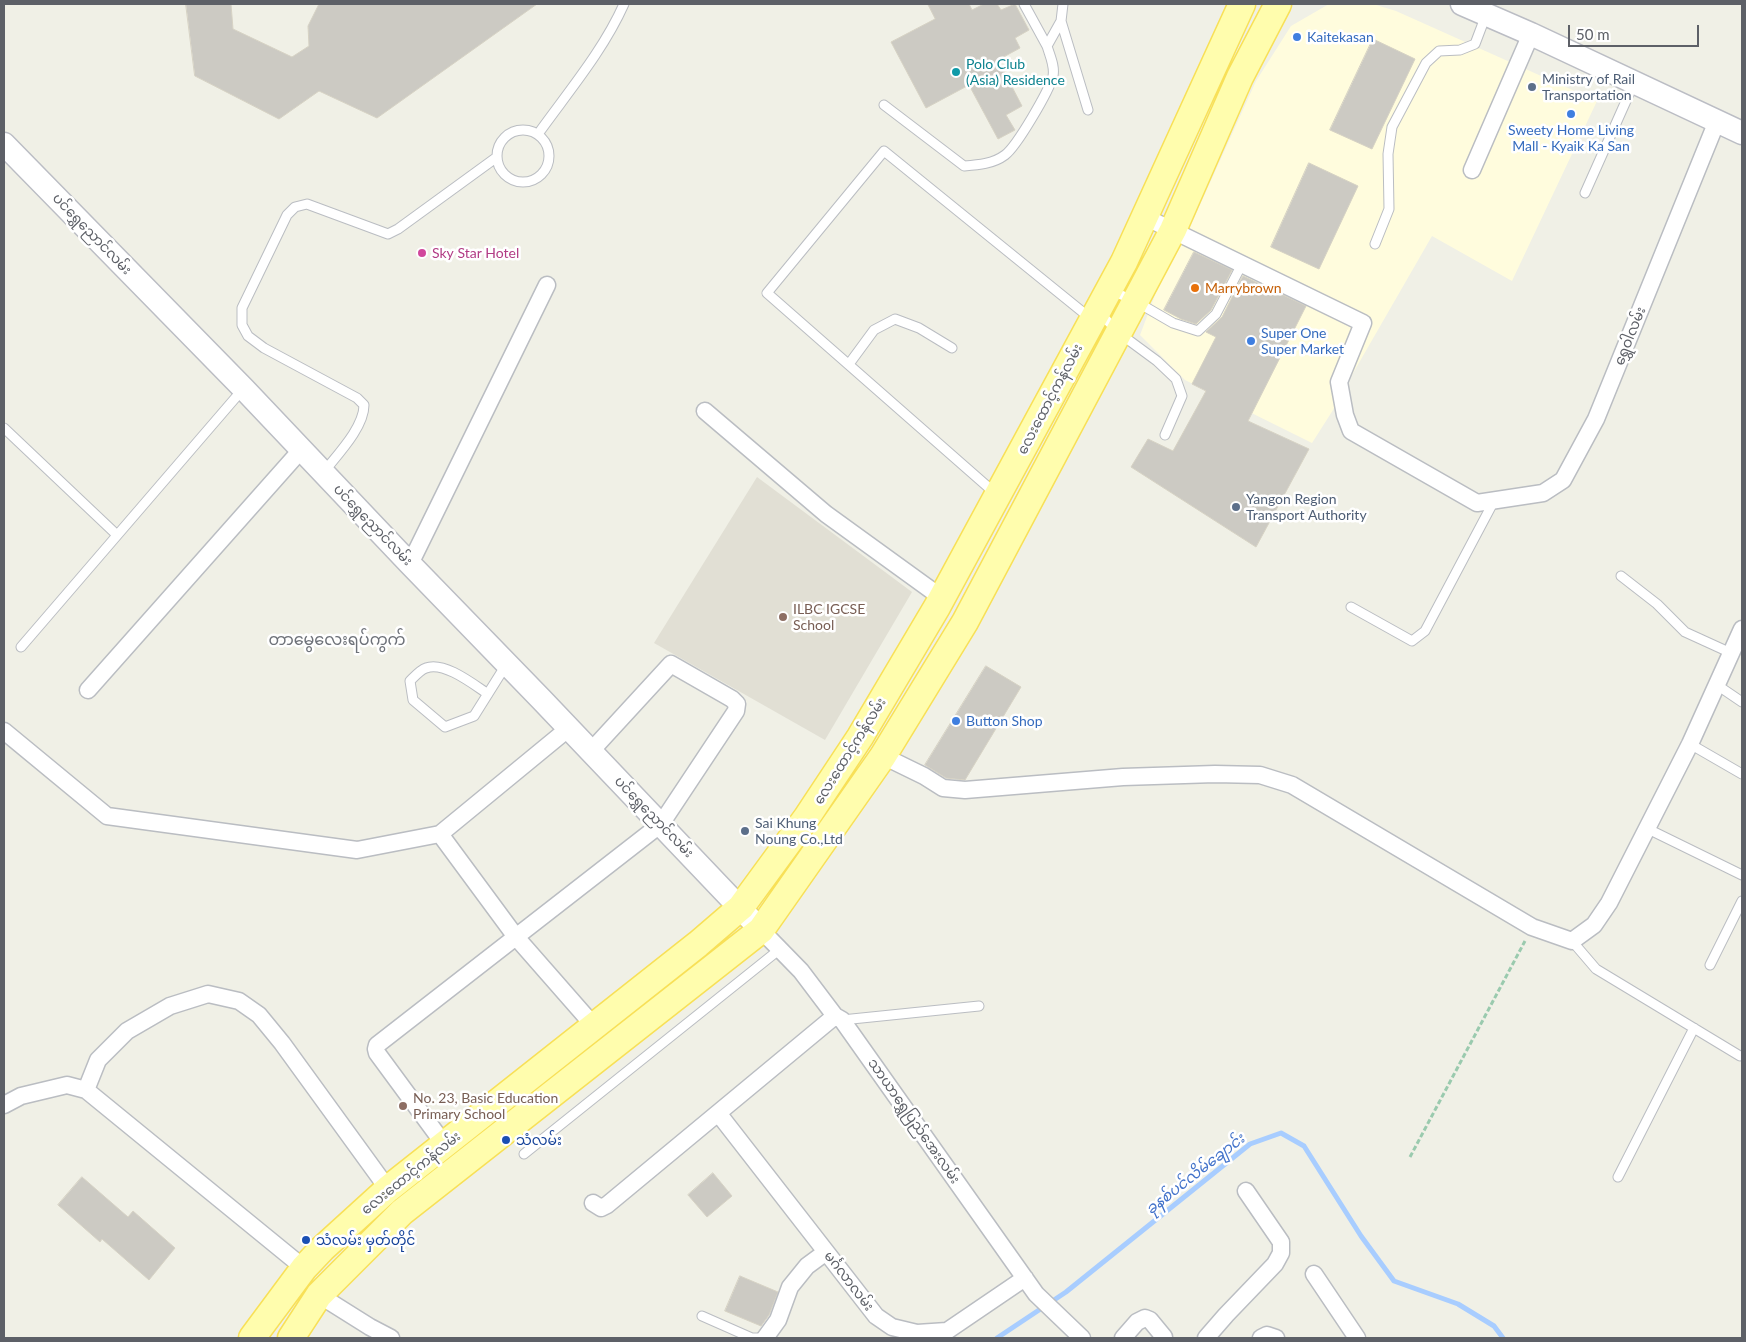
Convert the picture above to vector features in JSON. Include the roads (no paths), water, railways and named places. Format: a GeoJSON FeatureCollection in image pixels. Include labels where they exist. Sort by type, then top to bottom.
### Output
{"type":"FeatureCollection","features":[{"type":"Feature","properties":{"kind":"main road"},"geometry":{"type":"LineString","coordinates":[[1213,66],[1230,4]]}},
{"type":"Feature","properties":{"kind":"main road","name":"လေးထောင့်ကန်လမ်း"},"geometry":{"type":"LineString","coordinates":[[252,1338],[304,1268],[322,1249],[388,1189],[476,1121],[741,908],[807,817],[860,738],[940,603],[1124,262],[1242,4]]}},
{"type":"Feature","properties":{"kind":"main road","name":"လေးထောင့်ကန်လမ်း"},"geometry":{"type":"LineString","coordinates":[[291,1338],[319,1295],[402,1212],[594,1059],[761,930],[883,756],[965,622],[1173,230],[1240,77],[1278,4]]}},
{"type":"Feature","properties":{"kind":"main road"},"geometry":{"type":"LineString","coordinates":[[1240,77],[1281,17],[1293,4]]}},
{"type":"Feature","properties":{"kind":"main road"},"geometry":{"type":"LineString","coordinates":[[1124,262],[1150,274]]}},
{"type":"Feature","properties":{"kind":"main road"},"geometry":{"type":"LineString","coordinates":[[940,603],[965,622]]}},
{"type":"Feature","properties":{"kind":"main road"},"geometry":{"type":"LineString","coordinates":[[585,1033],[594,1059]]}},
{"type":"Feature","properties":{"kind":"street"},"geometry":{"type":"LineString","coordinates":[[1462,4],[1531,34],[1742,133]]}},
{"type":"Feature","properties":{"kind":"street"},"geometry":{"type":"LineString","coordinates":[[1472,170],[1531,34]]}},
{"type":"Feature","properties":{"kind":"street","name":"ရွှေဝါလမ်း"},"geometry":{"type":"LineString","coordinates":[[1242,264],[1364,324],[1339,382],[1345,415],[1351,430],[1477,503],[1543,493],[1563,480],[1596,419],[1717,121]]}},
{"type":"Feature","properties":{"kind":"street","name":"ပင်ရွှေညောင်လမ်း"},"geometry":{"type":"LineString","coordinates":[[6,150],[244,388],[322,473],[741,908]]}},
{"type":"Feature","properties":{"kind":"street"},"geometry":{"type":"LineString","coordinates":[[1146,217],[1242,264]]}},
{"type":"Feature","properties":{"kind":"street"},"geometry":{"type":"LineString","coordinates":[[410,564],[547,284]]}},
{"type":"Feature","properties":{"kind":"street"},"geometry":{"type":"LineString","coordinates":[[705,411],[826,514],[940,603]]}},
{"type":"Feature","properties":{"kind":"street"},"geometry":{"type":"LineString","coordinates":[[88,690],[301,450]]}},
{"type":"Feature","properties":{"kind":"street"},"geometry":{"type":"LineString","coordinates":[[883,756],[924,776],[943,788],[965,790],[1123,777],[1215,774],[1260,775],[1292,784],[1532,927],[1572,942],[1594,925],[1610,903],[1646,828],[1690,744],[1742,629]]}},
{"type":"Feature","properties":{"kind":"street"},"geometry":{"type":"LineString","coordinates":[[444,1144],[377,1053],[377,1045],[660,824],[736,711],[737,704],[732,699],[671,664],[591,751]]}},
{"type":"Feature","properties":{"kind":"street"},"geometry":{"type":"LineString","coordinates":[[4,731],[107,816],[357,850],[440,834],[569,728]]}},
{"type":"Feature","properties":{"kind":"street"},"geometry":{"type":"LineString","coordinates":[[440,834],[585,1033]]}},
{"type":"Feature","properties":{"kind":"street","name":"သာယာရွှေပြည်အေးလမ်း"},"geometry":{"type":"LineString","coordinates":[[741,908],[801,971],[839,1018],[1036,1294],[1082,1338]]}},
{"type":"Feature","properties":{"kind":"street"},"geometry":{"type":"LineString","coordinates":[[86,1090],[98,1060],[127,1031],[170,1006],[208,994],[239,1001],[259,1015],[282,1043],[388,1189]]}},
{"type":"Feature","properties":{"kind":"street"},"geometry":{"type":"LineString","coordinates":[[593,1203],[601,1208],[607,1205],[718,1113],[839,1018]]}},
{"type":"Feature","properties":{"kind":"street"},"geometry":{"type":"LineString","coordinates":[[4,1105],[21,1096],[67,1086],[86,1090],[304,1268]]}},
{"type":"Feature","properties":{"kind":"street","name":"မင်္ဂလာလမ်း"},"geometry":{"type":"LineString","coordinates":[[718,1113],[876,1316],[892,1327],[916,1336],[947,1331],[1024,1278]]}},
{"type":"Feature","properties":{"kind":"street"},"geometry":{"type":"LineString","coordinates":[[476,1121],[498,1136]]}},
{"type":"Feature","properties":{"kind":"street"},"geometry":{"type":"LineString","coordinates":[[1206,1338],[1275,1264],[1281,1253],[1281,1242],[1246,1192]]}},
{"type":"Feature","properties":{"kind":"street"},"geometry":{"type":"LineString","coordinates":[[765,1338],[778,1320],[790,1287],[807,1266],[826,1252]]}},
{"type":"Feature","properties":{"kind":"street"},"geometry":{"type":"LineString","coordinates":[[1314,1274],[1357,1338]]}},
{"type":"Feature","properties":{"kind":"street"},"geometry":{"type":"LineString","coordinates":[[319,1295],[391,1338]]}},
{"type":"Feature","properties":{"kind":"street"},"geometry":{"type":"LineString","coordinates":[[1123,1338],[1137,1322],[1145,1318],[1150,1320],[1164,1337]]}},
{"type":"Feature","properties":{"kind":"street"},"geometry":{"type":"LineString","coordinates":[[1260,1338],[1267,1336],[1276,1338]]}},
{"type":"Feature","properties":{"kind":"lane"},"geometry":{"type":"LineString","coordinates":[[538,134],[592,60],[624,4]]}},
{"type":"Feature","properties":{"kind":"lane"},"geometry":{"type":"LineString","coordinates":[[884,105],[964,166],[986,164],[1003,157],[1014,147],[1048,88],[1053,75],[1053,62],[1047,46],[1024,4]]}},
{"type":"Feature","properties":{"kind":"lane"},"geometry":{"type":"LineString","coordinates":[[1047,46],[1061,21],[1063,4]]}},
{"type":"Feature","properties":{"kind":"lane"},"geometry":{"type":"LineString","coordinates":[[1375,244],[1389,209],[1388,154],[1392,127],[1426,63],[1439,51],[1460,50],[1475,44],[1486,14]]}},
{"type":"Feature","properties":{"kind":"lane"},"geometry":{"type":"LineString","coordinates":[[1061,21],[1088,110]]}},
{"type":"Feature","properties":{"kind":"lane"},"geometry":{"type":"LineString","coordinates":[[1586,193],[1634,83]]}},
{"type":"Feature","properties":{"kind":"lane"},"geometry":{"type":"LineString","coordinates":[[522,130],[530,130],[538,134],[548,147],[550,155],[549,163],[540,177],[524,182],[509,178],[498,165],[497,157],[498,149],[507,135],[514,131],[522,130]]}},
{"type":"Feature","properties":{"kind":"lane"},"geometry":{"type":"LineString","coordinates":[[998,496],[766,293],[884,151],[1100,306],[1119,333],[1157,361],[1176,379],[1182,396],[1164,435]]}},
{"type":"Feature","properties":{"kind":"lane"},"geometry":{"type":"LineString","coordinates":[[322,473],[348,442],[364,413],[364,405],[357,398],[264,348],[248,336],[242,325],[242,308],[287,215],[295,206],[307,204],[388,234],[398,229],[497,157]]}},
{"type":"Feature","properties":{"kind":"lane"},"geometry":{"type":"LineString","coordinates":[[1100,306],[1135,301],[1173,323],[1198,330],[1216,314],[1242,264]]}},
{"type":"Feature","properties":{"kind":"lane"},"geometry":{"type":"LineString","coordinates":[[849,364],[874,330],[895,319],[919,328],[952,348]]}},
{"type":"Feature","properties":{"kind":"lane"},"geometry":{"type":"LineString","coordinates":[[21,647],[244,388]]}},
{"type":"Feature","properties":{"kind":"lane"},"geometry":{"type":"LineString","coordinates":[[4,428],[118,535]]}},
{"type":"Feature","properties":{"kind":"lane"},"geometry":{"type":"LineString","coordinates":[[1351,607],[1412,641],[1419,636],[1425,631],[1494,501]]}},
{"type":"Feature","properties":{"kind":"lane"},"geometry":{"type":"LineString","coordinates":[[1621,576],[1657,604],[1685,632],[1732,652]]}},
{"type":"Feature","properties":{"kind":"lane"},"geometry":{"type":"LineString","coordinates":[[488,694],[442,667],[426,668],[410,681],[412,700],[445,727],[474,716],[488,694],[507,664]]}},
{"type":"Feature","properties":{"kind":"lane"},"geometry":{"type":"LineString","coordinates":[[1717,685],[1742,702]]}},
{"type":"Feature","properties":{"kind":"lane"},"geometry":{"type":"LineString","coordinates":[[1690,744],[1742,774]]}},
{"type":"Feature","properties":{"kind":"lane"},"geometry":{"type":"LineString","coordinates":[[1646,828],[1742,875]]}},
{"type":"Feature","properties":{"kind":"lane"},"geometry":{"type":"LineString","coordinates":[[1710,965],[1742,901]]}},
{"type":"Feature","properties":{"kind":"lane"},"geometry":{"type":"LineString","coordinates":[[1572,942],[1596,969],[1740,1056]]}},
{"type":"Feature","properties":{"kind":"lane"},"geometry":{"type":"LineString","coordinates":[[524,1154],[780,949]]}},
{"type":"Feature","properties":{"kind":"lane"},"geometry":{"type":"LineString","coordinates":[[839,1018],[980,1006]]}},
{"type":"Feature","properties":{"kind":"lane"},"geometry":{"type":"LineString","coordinates":[[1618,1177],[1694,1028]]}},
{"type":"Feature","properties":{"kind":"lane"},"geometry":{"type":"LineString","coordinates":[[702,1316],[752,1338],[765,1338]]}},
{"type":"Feature","properties":{"kind":"waterway","name":"ခုနစ်ပင်လိမ်ချောင်း"},"geometry":{"type":"LineString","coordinates":[[997,1338],[1066,1292],[1250,1144],[1281,1133],[1304,1146],[1361,1236],[1394,1281],[1458,1304],[1494,1326],[1503,1338]]}},
{"type":"Feature","properties":{"kind":"place","name":"Kaitekasan"},"geometry":{"type":"Point","coordinates":[1297,37]}},
{"type":"Feature","properties":{"kind":"place","name":"Polo Club (Asia) Residence"},"geometry":{"type":"Point","coordinates":[956,72]}},
{"type":"Feature","properties":{"kind":"place","name":"Ministry of Rail Transportation"},"geometry":{"type":"Point","coordinates":[1532,87]}},
{"type":"Feature","properties":{"kind":"place","name":"Sweety Home Living Mall - Kyaik Ka San"},"geometry":{"type":"Point","coordinates":[1571,114]}},
{"type":"Feature","properties":{"kind":"place","name":"Sky Star Hotel"},"geometry":{"type":"Point","coordinates":[422,253]}},
{"type":"Feature","properties":{"kind":"place","name":"Marrybrown"},"geometry":{"type":"Point","coordinates":[1195,288]}},
{"type":"Feature","properties":{"kind":"place","name":"Super One Super Market"},"geometry":{"type":"Point","coordinates":[1251,341]}},
{"type":"Feature","properties":{"kind":"place","name":"Yangon Region Transport Authority"},"geometry":{"type":"Point","coordinates":[1236,507]}},
{"type":"Feature","properties":{"kind":"place","name":"ILBC IGCSE School"},"geometry":{"type":"Point","coordinates":[783,617]}},
{"type":"Feature","properties":{"kind":"place","name":"Button Shop"},"geometry":{"type":"Point","coordinates":[956,721]}},
{"type":"Feature","properties":{"kind":"place","name":"Sai Khung Noung Co.,Ltd"},"geometry":{"type":"Point","coordinates":[745,831]}},
{"type":"Feature","properties":{"kind":"place","name":"No. 23, Basic Education Primary School"},"geometry":{"type":"Point","coordinates":[403,1106]}},
{"type":"Feature","properties":{"kind":"place","name":"သံလမ်း"},"geometry":{"type":"Point","coordinates":[506,1140]}},
{"type":"Feature","properties":{"kind":"place","name":"သံလမ်း မှတ်တိုင်"},"geometry":{"type":"Point","coordinates":[306,1240]}},
{"type":"Feature","properties":{"kind":"district","name":"တာမွေလေးရပ်ကွက်"},"geometry":{"type":"Point","coordinates":[337,640]}}]}
